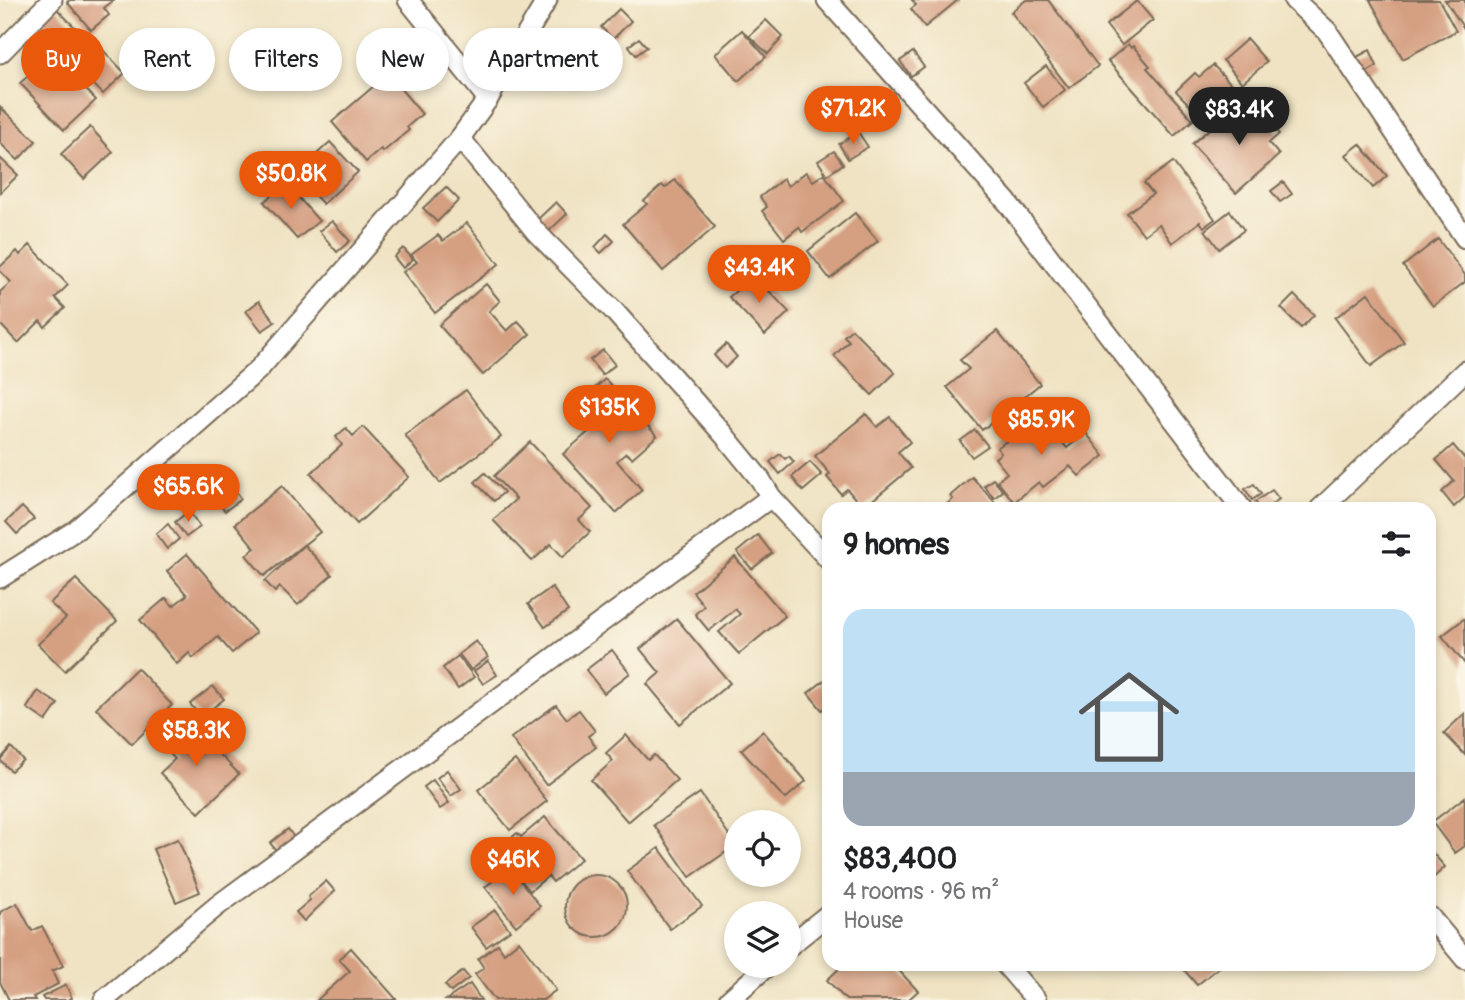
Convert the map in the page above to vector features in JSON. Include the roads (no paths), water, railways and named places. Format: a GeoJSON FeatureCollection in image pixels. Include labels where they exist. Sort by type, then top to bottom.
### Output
{"type":"FeatureCollection","features":[{"type":"Feature","properties":{"kind":"street"},"geometry":{"type":"LineString","coordinates":[[0,53],[52,0]]}},
{"type":"Feature","properties":{"kind":"street"},"geometry":{"type":"LineString","coordinates":[[408,0],[488,99]]}},
{"type":"Feature","properties":{"kind":"street"},"geometry":{"type":"LineString","coordinates":[[1,576],[76,530],[259,369],[460,138],[488,99],[547,0]]}},
{"type":"Feature","properties":{"kind":"street"},"geometry":{"type":"LineString","coordinates":[[827,0],[1007,202],[1237,502]]}},
{"type":"Feature","properties":{"kind":"street"},"geometry":{"type":"LineString","coordinates":[[1294,0],[1327,31],[1465,238]]}},
{"type":"Feature","properties":{"kind":"street"},"geometry":{"type":"LineString","coordinates":[[460,138],[536,232],[614,311],[724,435],[760,479],[771,497],[822,552]]}},
{"type":"Feature","properties":{"kind":"street"},"geometry":{"type":"LineString","coordinates":[[1327,502],[1465,371]]}},
{"type":"Feature","properties":{"kind":"street"},"geometry":{"type":"LineString","coordinates":[[104,1000],[217,906],[771,497]]}},
{"type":"Feature","properties":{"kind":"street"},"geometry":{"type":"LineString","coordinates":[[801,936],[822,919]]}},
{"type":"Feature","properties":{"kind":"street"},"geometry":{"type":"LineString","coordinates":[[1436,924],[1465,959]]}},
{"type":"Feature","properties":{"kind":"street"},"geometry":{"type":"LineString","coordinates":[[1011,971],[1036,1000]]}},
{"type":"Feature","properties":{"kind":"street"},"geometry":{"type":"LineString","coordinates":[[729,1000],[754,978]]}}]}
